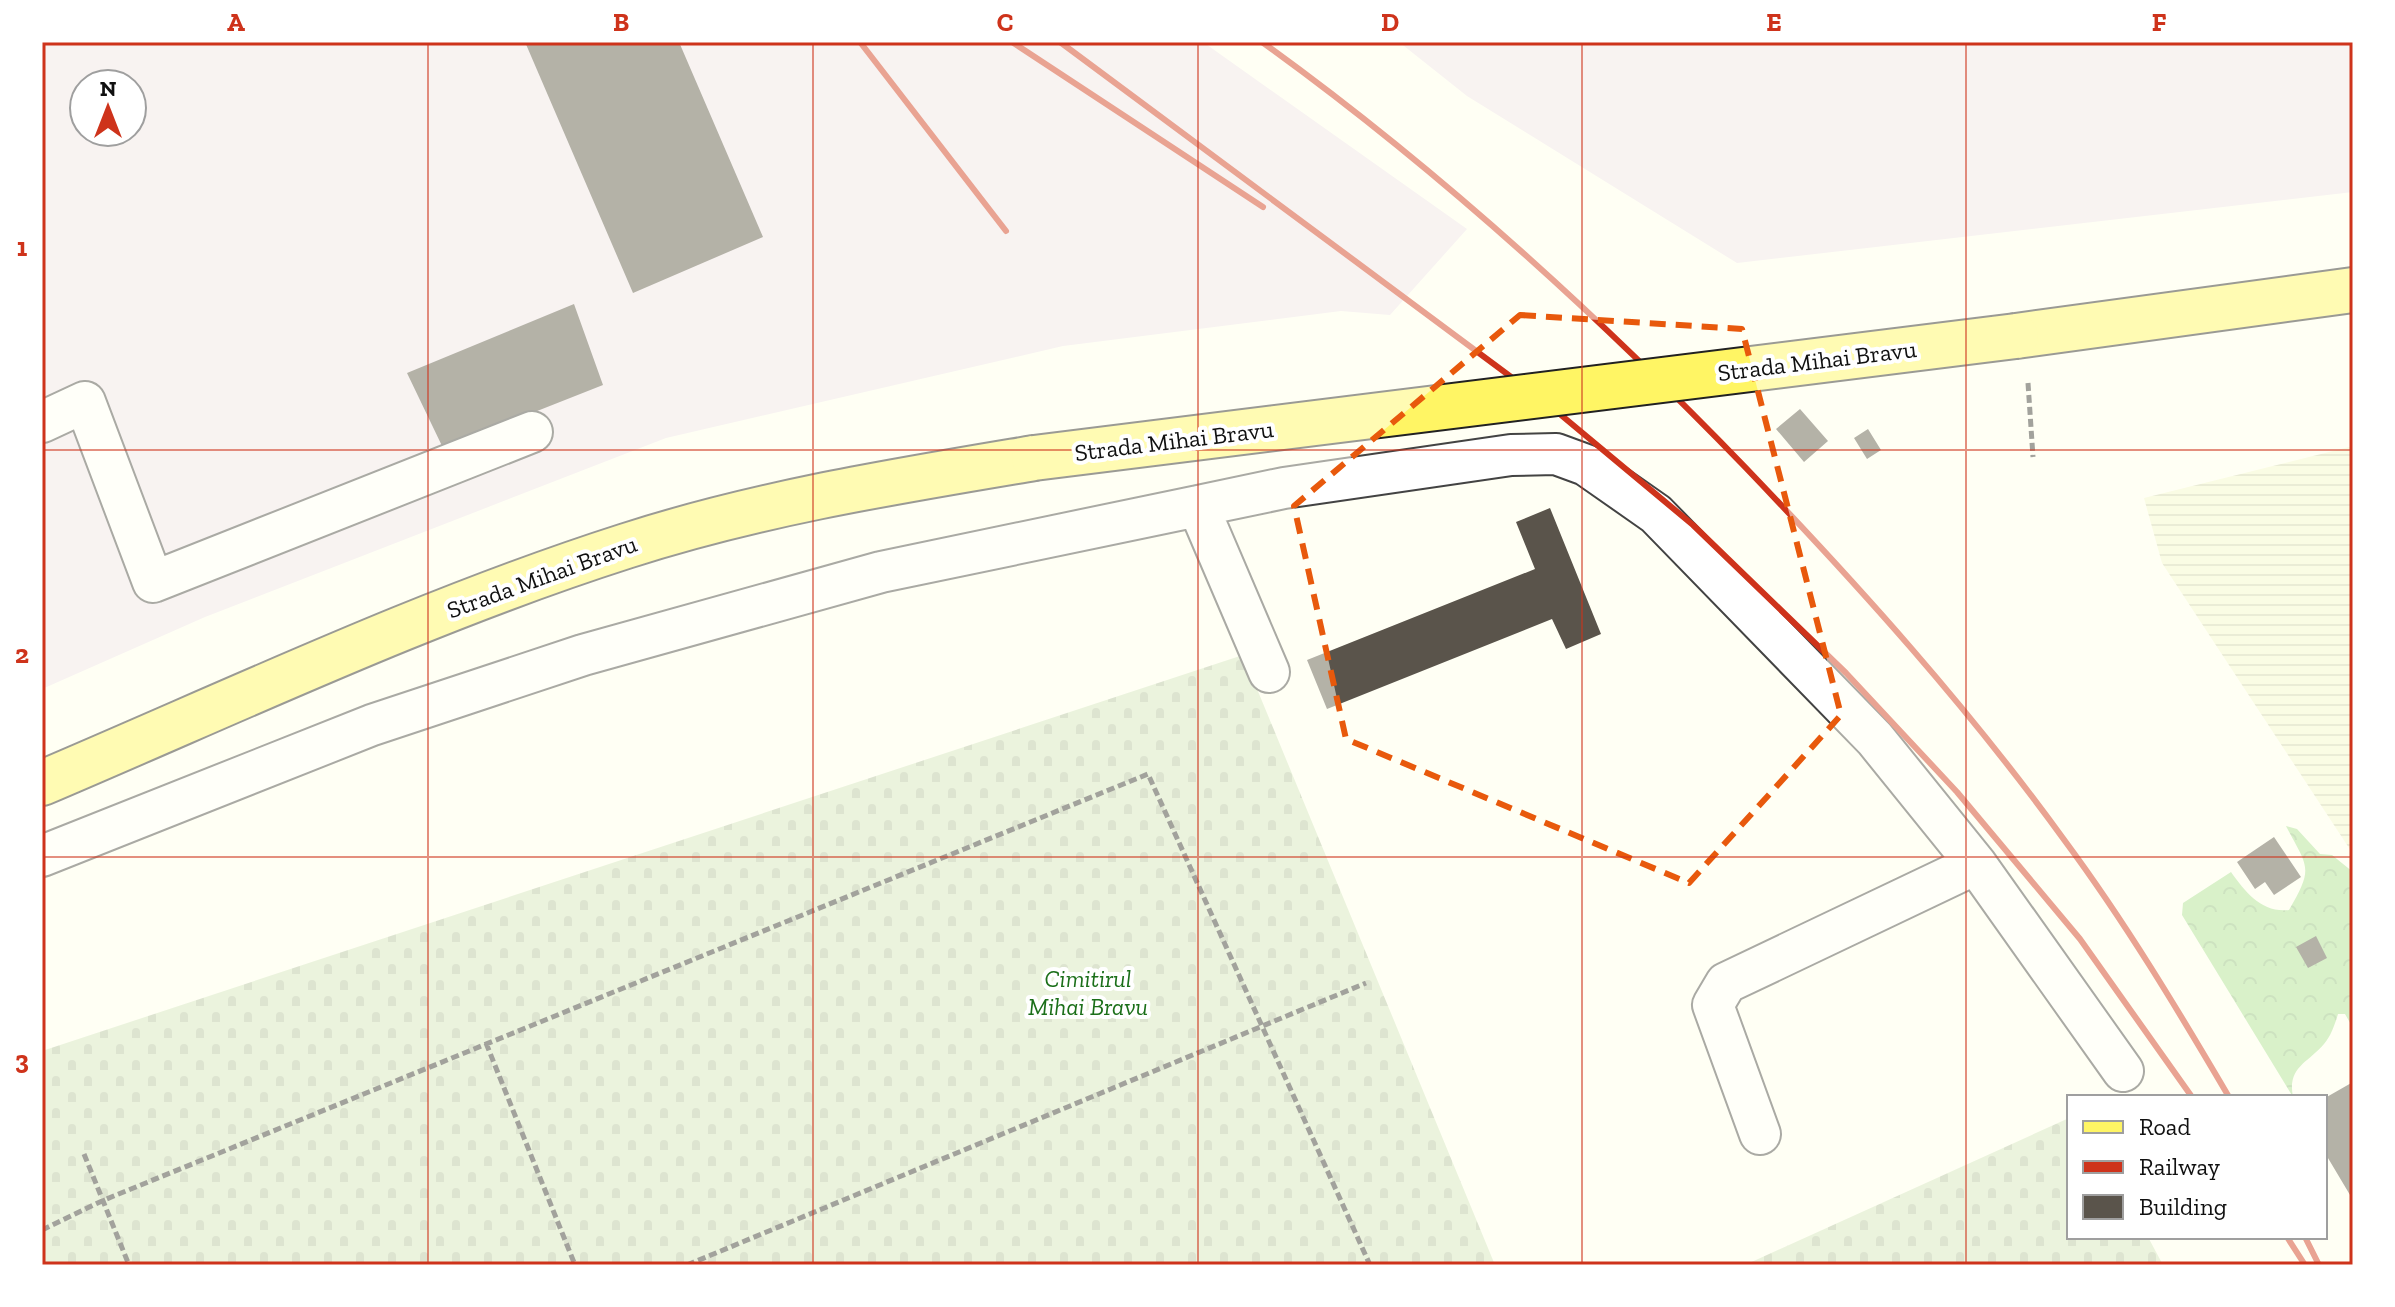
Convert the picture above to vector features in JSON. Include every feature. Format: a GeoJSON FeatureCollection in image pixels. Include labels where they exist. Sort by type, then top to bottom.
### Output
{"type":"FeatureCollection","features":[{"type":"Feature","properties":{"kind":"main road","name":"Strada Mihai Bravu"},"geometry":{"type":"LineString","coordinates":[[42,783],[454,608],[627,545],[814,496],[1034,458],[2016,336],[2353,290]]}},
{"type":"Feature","properties":{"kind":"lane"},"geometry":{"type":"LineString","coordinates":[[42,422],[85,402],[153,582],[532,432]]}},
{"type":"Feature","properties":{"kind":"lane"},"geometry":{"type":"LineString","coordinates":[[42,856],[372,725],[583,655],[881,572],[1284,488],[1511,455],[1556,454],[1586,465],[1656,514],[1875,739],[1976,864],[2123,1071]]}},
{"type":"Feature","properties":{"kind":"lane"},"geometry":{"type":"LineString","coordinates":[[1198,506],[1269,672]]}},
{"type":"Feature","properties":{"kind":"lane"},"geometry":{"type":"LineString","coordinates":[[1760,1134],[1719,1030],[1713,1005],[1726,983],[1976,864]]}},
{"type":"Feature","properties":{"kind":"path"},"geometry":{"type":"LineString","coordinates":[[2028,383],[2033,457]]}},
{"type":"Feature","properties":{"kind":"path"},"geometry":{"type":"LineString","coordinates":[[42,1230],[104,1200],[1148,774],[1370,1265]]}},
{"type":"Feature","properties":{"kind":"path"},"geometry":{"type":"LineString","coordinates":[[687,1265],[1265,1028],[1366,983]]}},
{"type":"Feature","properties":{"kind":"path"},"geometry":{"type":"LineString","coordinates":[[486,1043],[575,1265]]}},
{"type":"Feature","properties":{"kind":"path"},"geometry":{"type":"LineString","coordinates":[[84,1154],[129,1265]]}},
{"type":"Feature","properties":{"kind":"highlighted area"},"geometry":{"type":"Polygon","coordinates":[[[1520,315],[1742,329],[1841,715],[1689,883],[1346,739],[1294,506],[1520,315]]]}},
{"type":"Feature","properties":{"kind":"shaded area"},"geometry":{"type":"Polygon","coordinates":[[[42,42],[1203,42],[1467,229],[1390,315],[1341,311],[1063,346],[666,438],[205,617],[42,689],[42,42]]]}},
{"type":"Feature","properties":{"kind":"shaded area"},"geometry":{"type":"Polygon","coordinates":[[[1399,42],[2353,42],[2353,192],[1737,263],[1467,96],[1399,42]]]}},
{"type":"Feature","properties":{"kind":"green space"},"geometry":{"type":"Polygon","coordinates":[[[2353,446],[2353,854],[2162,563],[2144,498],[2353,446]]]}},
{"type":"Feature","properties":{"kind":"green space","name":"Cimitirul Mihai Bravu"},"geometry":{"type":"Polygon","coordinates":[[[1243,655],[1495,1265],[42,1265],[42,1051],[1243,655]]]}},
{"type":"Feature","properties":{"kind":"green space"},"geometry":{"type":"Polygon","coordinates":[[[2286,826],[2297,829],[2320,854],[2332,855],[2353,872],[2353,1028],[2345,1014],[2338,1014],[2326,1041],[2296,1072],[2292,1095],[2182,915],[2183,903],[2231,872],[2263,905],[2289,910],[2305,876],[2299,851],[2286,826]]]}},
{"type":"Feature","properties":{"kind":"green space"},"geometry":{"type":"Polygon","coordinates":[[[2067,1119],[2067,1239],[2149,1239],[2163,1265],[1745,1265],[2067,1119]]]}},
{"type":"Feature","properties":{"kind":"building"},"geometry":{"type":"Polygon","coordinates":[[[525,42],[679,42],[763,237],[633,293],[525,42]]]}},
{"type":"Feature","properties":{"kind":"building"},"geometry":{"type":"Polygon","coordinates":[[[574,304],[603,385],[443,448],[407,373],[574,304]]]}},
{"type":"Feature","properties":{"kind":"building"},"geometry":{"type":"Polygon","coordinates":[[[1800,409],[1828,441],[1804,462],[1776,429],[1800,409]]]}},
{"type":"Feature","properties":{"kind":"building"},"geometry":{"type":"Polygon","coordinates":[[[1868,429],[1881,450],[1867,459],[1854,438],[1868,429]]]}},
{"type":"Feature","properties":{"kind":"building"},"geometry":{"type":"Polygon","coordinates":[[[1550,508],[1601,634],[1566,649],[1552,619],[1327,709],[1307,660],[1535,569],[1516,522],[1550,508]]]}},
{"type":"Feature","properties":{"kind":"building"},"geometry":{"type":"Polygon","coordinates":[[[2274,837],[2301,877],[2274,895],[2265,882],[2255,889],[2237,862],[2274,837]]]}},
{"type":"Feature","properties":{"kind":"building"},"geometry":{"type":"Polygon","coordinates":[[[2316,936],[2327,958],[2308,968],[2296,947],[2316,936]]]}},
{"type":"Feature","properties":{"kind":"building"},"geometry":{"type":"Polygon","coordinates":[[[2353,1082],[2353,1200],[2327,1156],[2327,1097],[2353,1082]]]}},
{"type":"Feature","properties":{"kind":"railway"},"geometry":{"type":"LineString","coordinates":[[860,42],[1006,231]]}},
{"type":"Feature","properties":{"kind":"railway"},"geometry":{"type":"LineString","coordinates":[[1012,42],[1263,207]]}},
{"type":"Feature","properties":{"kind":"railway"},"geometry":{"type":"LineString","coordinates":[[1060,42],[1549,405],[1693,525],[1846,673],[1957,792],[2080,939],[2191,1095]]}},
{"type":"Feature","properties":{"kind":"railway"},"geometry":{"type":"LineString","coordinates":[[1262,42],[1390,140],[1513,244],[1688,409],[1829,557],[1951,695],[2028,791],[2109,903],[2228,1095]]}},
{"type":"Feature","properties":{"kind":"railway"},"geometry":{"type":"LineString","coordinates":[[2288,1239],[2305,1265]]}},
{"type":"Feature","properties":{"kind":"railway"},"geometry":{"type":"LineString","coordinates":[[2306,1239],[2319,1265]]}}]}
